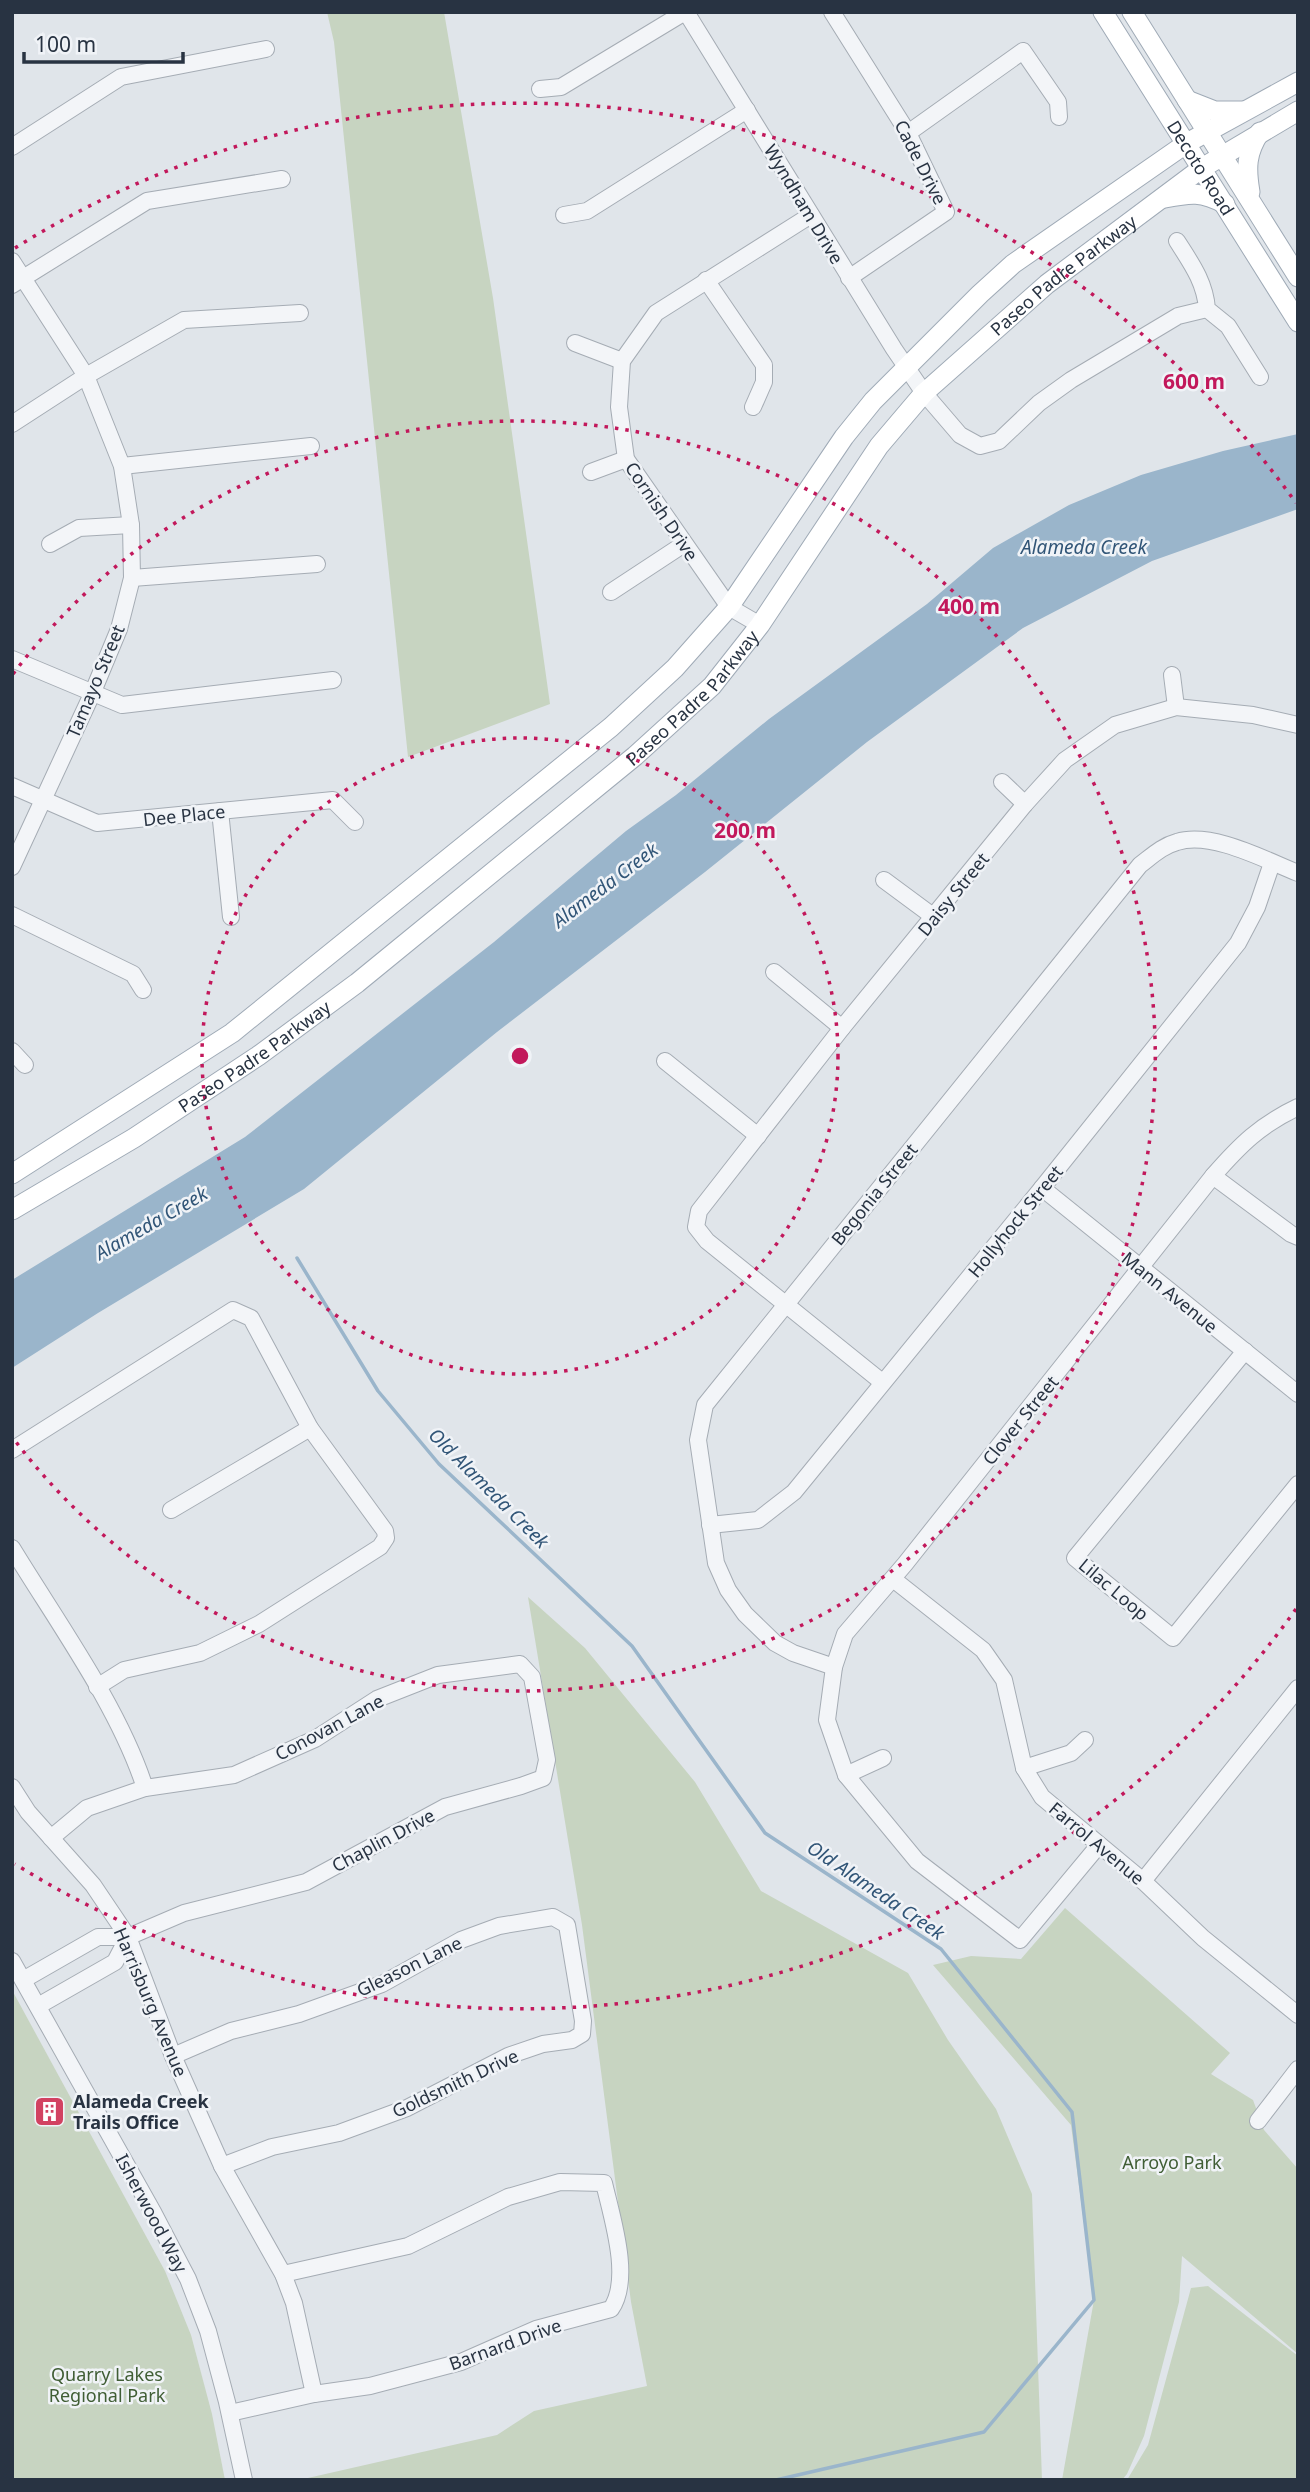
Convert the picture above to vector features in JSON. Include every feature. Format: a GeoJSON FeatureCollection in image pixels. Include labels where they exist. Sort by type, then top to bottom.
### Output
{"type":"FeatureCollection","features":[{"type":"Feature","properties":{"kind":"main road","name":"Decoto Road"},"geometry":{"type":"LineString","coordinates":[[1103,12],[1298,322]]}},
{"type":"Feature","properties":{"kind":"main road","name":"Decoto Road"},"geometry":{"type":"LineString","coordinates":[[1132,12],[1298,277]]}},
{"type":"Feature","properties":{"kind":"main road","name":"Paseo Padre Parkway"},"geometry":{"type":"LineString","coordinates":[[12,1174],[232,1033],[611,727],[675,668],[729,607],[844,437],[873,401],[1013,264],[1187,143],[1298,82]]}},
{"type":"Feature","properties":{"kind":"main road"},"geometry":{"type":"LineString","coordinates":[[1187,100],[1215,111],[1244,111]]}},
{"type":"Feature","properties":{"kind":"main road"},"geometry":{"type":"LineString","coordinates":[[1154,166],[1166,141],[1162,104]]}},
{"type":"Feature","properties":{"kind":"main road","name":"Paseo Padre Parkway"},"geometry":{"type":"LineString","coordinates":[[12,1210],[134,1138],[258,1056],[357,983],[635,756],[712,686],[760,625],[879,446],[924,393],[1047,284],[1202,168],[1298,110]]}},
{"type":"Feature","properties":{"kind":"main road"},"geometry":{"type":"LineString","coordinates":[[1252,203],[1246,169],[1247,159],[1260,132]]}},
{"type":"Feature","properties":{"kind":"main road"},"geometry":{"type":"LineString","coordinates":[[1164,198],[1188,193],[1210,196],[1225,204]]}},
{"type":"Feature","properties":{"kind":"street"},"geometry":{"type":"LineString","coordinates":[[540,89],[561,87],[685,12]]}},
{"type":"Feature","properties":{"kind":"street","name":"Wyndham Drive"},"geometry":{"type":"LineString","coordinates":[[685,12],[906,366],[924,393],[960,435],[980,446],[999,441],[1039,403],[1071,380],[1178,316],[1207,309]]}},
{"type":"Feature","properties":{"kind":"street"},"geometry":{"type":"LineString","coordinates":[[836,17],[853,12]]}},
{"type":"Feature","properties":{"kind":"street","name":"Cade Drive"},"geometry":{"type":"LineString","coordinates":[[836,17],[908,133],[946,212],[849,278]]}},
{"type":"Feature","properties":{"kind":"street"},"geometry":{"type":"LineString","coordinates":[[12,147],[121,77],[266,49]]}},
{"type":"Feature","properties":{"kind":"street"},"geometry":{"type":"LineString","coordinates":[[908,133],[1023,51],[1058,102],[1059,117]]}},
{"type":"Feature","properties":{"kind":"street"},"geometry":{"type":"LineString","coordinates":[[564,215],[587,211],[747,110]]}},
{"type":"Feature","properties":{"kind":"street"},"geometry":{"type":"LineString","coordinates":[[18,281],[147,201],[282,179]]}},
{"type":"Feature","properties":{"kind":"street"},"geometry":{"type":"LineString","coordinates":[[575,343],[622,361],[656,313],[811,215]]}},
{"type":"Feature","properties":{"kind":"street"},"geometry":{"type":"LineString","coordinates":[[1177,241],[1200,279],[1206,294],[1207,309],[1228,326],[1261,377]]}},
{"type":"Feature","properties":{"kind":"street","name":"Tamayo Street"},"geometry":{"type":"LineString","coordinates":[[12,261],[18,281],[86,376],[122,466],[131,525],[132,578],[119,629],[12,867]]}},
{"type":"Feature","properties":{"kind":"street"},"geometry":{"type":"LineString","coordinates":[[706,280],[764,365],[764,382],[753,407]]}},
{"type":"Feature","properties":{"kind":"street"},"geometry":{"type":"LineString","coordinates":[[12,424],[86,376],[184,320],[300,313]]}},
{"type":"Feature","properties":{"kind":"street","name":"Cornish Drive"},"geometry":{"type":"LineString","coordinates":[[622,361],[619,407],[626,459],[729,607],[760,625]]}},
{"type":"Feature","properties":{"kind":"street"},"geometry":{"type":"LineString","coordinates":[[122,466],[311,446]]}},
{"type":"Feature","properties":{"kind":"street"},"geometry":{"type":"LineString","coordinates":[[591,472],[626,459]]}},
{"type":"Feature","properties":{"kind":"street"},"geometry":{"type":"LineString","coordinates":[[50,544],[79,528],[131,525]]}},
{"type":"Feature","properties":{"kind":"street"},"geometry":{"type":"LineString","coordinates":[[611,592],[684,544]]}},
{"type":"Feature","properties":{"kind":"street"},"geometry":{"type":"LineString","coordinates":[[132,578],[317,564]]}},
{"type":"Feature","properties":{"kind":"street"},"geometry":{"type":"LineString","coordinates":[[12,659],[122,705],[333,680]]}},
{"type":"Feature","properties":{"kind":"street"},"geometry":{"type":"LineString","coordinates":[[1172,675],[1176,707]]}},
{"type":"Feature","properties":{"kind":"street","name":"Daisy Street"},"geometry":{"type":"LineString","coordinates":[[786,1303],[707,1241],[696,1227],[699,1211],[842,1028],[1025,804],[1065,760],[1115,725],[1176,707],[1252,715],[1298,725]]}},
{"type":"Feature","properties":{"kind":"street"},"geometry":{"type":"LineString","coordinates":[[1002,782],[1025,804]]}},
{"type":"Feature","properties":{"kind":"street","name":"Dee Place"},"geometry":{"type":"LineString","coordinates":[[12,786],[97,823],[333,800],[355,822]]}},
{"type":"Feature","properties":{"kind":"street"},"geometry":{"type":"LineString","coordinates":[[220,811],[231,916]]}},
{"type":"Feature","properties":{"kind":"street","name":"Begonia Street"},"geometry":{"type":"LineString","coordinates":[[834,1667],[793,1653],[775,1643],[745,1614],[728,1590],[716,1563],[698,1440],[705,1405],[1140,865],[1161,848],[1178,841],[1198,838],[1219,843],[1298,873]]}},
{"type":"Feature","properties":{"kind":"street","name":"Hollyhock Street"},"geometry":{"type":"LineString","coordinates":[[710,1525],[758,1520],[794,1492],[1238,943],[1257,907],[1272,863]]}},
{"type":"Feature","properties":{"kind":"street"},"geometry":{"type":"LineString","coordinates":[[884,880],[934,917]]}},
{"type":"Feature","properties":{"kind":"street"},"geometry":{"type":"LineString","coordinates":[[12,915],[132,974],[143,990]]}},
{"type":"Feature","properties":{"kind":"street"},"geometry":{"type":"LineString","coordinates":[[774,972],[842,1028]]}},
{"type":"Feature","properties":{"kind":"street"},"geometry":{"type":"LineString","coordinates":[[12,1051],[25,1065]]}},
{"type":"Feature","properties":{"kind":"street"},"geometry":{"type":"LineString","coordinates":[[664,1061],[758,1136]]}},
{"type":"Feature","properties":{"kind":"street","name":"Clover Street"},"geometry":{"type":"LineString","coordinates":[[1099,1846],[1020,1940],[917,1861],[846,1775],[827,1720],[834,1667],[845,1634],[893,1579],[1213,1176],[1242,1143],[1269,1122],[1298,1107]]}},
{"type":"Feature","properties":{"kind":"street"},"geometry":{"type":"LineString","coordinates":[[1213,1176],[1298,1237]]}},
{"type":"Feature","properties":{"kind":"street","name":"Mann Avenue"},"geometry":{"type":"LineString","coordinates":[[1042,1188],[1298,1394]]}},
{"type":"Feature","properties":{"kind":"street"},"geometry":{"type":"LineString","coordinates":[[786,1303],[883,1382]]}},
{"type":"Feature","properties":{"kind":"street"},"geometry":{"type":"LineString","coordinates":[[12,1450],[233,1310],[251,1318],[310,1428],[385,1531],[386,1538],[380,1546],[259,1624],[200,1653],[124,1670],[97,1686]]}},
{"type":"Feature","properties":{"kind":"street","name":"Lilac Loop"},"geometry":{"type":"LineString","coordinates":[[1245,1351],[1075,1558],[1173,1638],[1298,1484]]}},
{"type":"Feature","properties":{"kind":"street"},"geometry":{"type":"LineString","coordinates":[[171,1510],[310,1428]]}},
{"type":"Feature","properties":{"kind":"street"},"geometry":{"type":"LineString","coordinates":[[12,1548],[97,1686],[134,1755],[145,1788]]}},
{"type":"Feature","properties":{"kind":"street","name":"Farrol Avenue"},"geometry":{"type":"LineString","coordinates":[[893,1579],[983,1650],[1004,1680],[1024,1768],[1042,1797],[1143,1881],[1203,1938],[1298,2015]]}},
{"type":"Feature","properties":{"kind":"street","name":"Conovan Lane"},"geometry":{"type":"LineString","coordinates":[[51,1838],[87,1808],[145,1788],[233,1775],[315,1739],[377,1699],[438,1675],[520,1664],[532,1677]]}},
{"type":"Feature","properties":{"kind":"street","name":"Chaplin Drive"},"geometry":{"type":"LineString","coordinates":[[23,1980],[98,1937],[128,1937],[184,1913],[306,1882],[445,1807],[542,1778],[547,1760],[532,1677]]}},
{"type":"Feature","properties":{"kind":"street"},"geometry":{"type":"LineString","coordinates":[[1143,1881],[1298,1688]]}},
{"type":"Feature","properties":{"kind":"street"},"geometry":{"type":"LineString","coordinates":[[1024,1768],[1072,1753],[1085,1740]]}},
{"type":"Feature","properties":{"kind":"street"},"geometry":{"type":"LineString","coordinates":[[846,1775],[883,1758]]}},
{"type":"Feature","properties":{"kind":"street","name":"Harrisburg Avenue"},"geometry":{"type":"LineString","coordinates":[[12,1787],[28,1812],[93,1885],[128,1937],[173,2056],[222,2166],[283,2274],[294,2303],[314,2394]]}},
{"type":"Feature","properties":{"kind":"street","name":"Gleason Lane"},"geometry":{"type":"LineString","coordinates":[[173,2056],[231,2031],[299,2014],[382,1984],[461,1940],[499,1926],[554,1917],[567,1925]]}},
{"type":"Feature","properties":{"kind":"street","name":"Goldsmith Drive"},"geometry":{"type":"LineString","coordinates":[[222,2166],[272,2147],[339,2133],[407,2108],[508,2056],[582,2034],[583,2021],[567,1925]]}},
{"type":"Feature","properties":{"kind":"street"},"geometry":{"type":"LineString","coordinates":[[38,2007],[115,1962],[128,1937]]}},
{"type":"Feature","properties":{"kind":"street","name":"Isherwood Way"},"geometry":{"type":"LineString","coordinates":[[12,1961],[188,2279],[208,2331],[244,2480]]}},
{"type":"Feature","properties":{"kind":"street"},"geometry":{"type":"LineString","coordinates":[[1258,2120],[1298,2069]]}},
{"type":"Feature","properties":{"kind":"street","name":"Barnard Drive"},"geometry":{"type":"LineString","coordinates":[[228,2407],[370,2386],[461,2362],[536,2329],[611,2309],[618,2299],[621,2284],[618,2245],[604,2183],[560,2182],[521,2193],[408,2246],[283,2274]]}},
{"type":"Feature","properties":{"kind":"green space"},"geometry":{"type":"Polygon","coordinates":[[[327,12],[444,12],[493,298],[550,704],[408,757],[334,42],[327,12]]]}},
{"type":"Feature","properties":{"kind":"green space"},"geometry":{"type":"Polygon","coordinates":[[[528,1597],[585,1648],[695,1782],[761,1891],[908,1973],[948,2040],[996,2109],[1032,2194],[1042,2480],[299,2480],[497,2435],[534,2411],[647,2386],[631,2302],[582,1925],[528,1597]]]}},
{"type":"Feature","properties":{"kind":"green space","name":"Arroyo Park"},"geometry":{"type":"Polygon","coordinates":[[[1065,1908],[1230,2053],[1211,2074],[1253,2100],[1264,2130],[1298,2169],[1298,2354],[1182,2256],[1179,2302],[1144,2436],[1122,2480],[1062,2480],[1094,2300],[1071,2125],[933,1965],[971,1956],[1021,1959],[1065,1908]]]}},
{"type":"Feature","properties":{"kind":"green space","name":"Quarry Lakes Regional Park"},"geometry":{"type":"Polygon","coordinates":[[[12,1990],[165,2271],[191,2335],[212,2414],[225,2480],[12,2480],[12,1990]]]}},
{"type":"Feature","properties":{"kind":"green space"},"geometry":{"type":"Polygon","coordinates":[[[1208,2286],[1298,2356],[1298,2480],[1127,2480],[1148,2445],[1191,2288],[1208,2286]]]}},
{"type":"Feature","properties":{"kind":"water","name":"Alameda Creek"},"geometry":{"type":"Polygon","coordinates":[[[1298,434],[1298,509],[1152,561],[1023,628],[867,742],[705,872],[497,1032],[304,1189],[12,1368],[12,1280],[245,1137],[494,942],[626,831],[676,795],[769,719],[927,604],[993,548],[1069,505],[1141,475],[1223,451],[1298,434]]]}},
{"type":"Feature","properties":{"kind":"waterway","name":"Old Alameda Creek"},"geometry":{"type":"LineString","coordinates":[[297,1258],[378,1391],[439,1464],[632,1646],[765,1833],[941,1949],[1072,2112],[1094,2300],[984,2432],[776,2480]]}},
{"type":"Feature","properties":{"kind":"place","name":"Alameda Creek Trails Office"},"geometry":{"type":"Point","coordinates":[50,2111]}}]}
